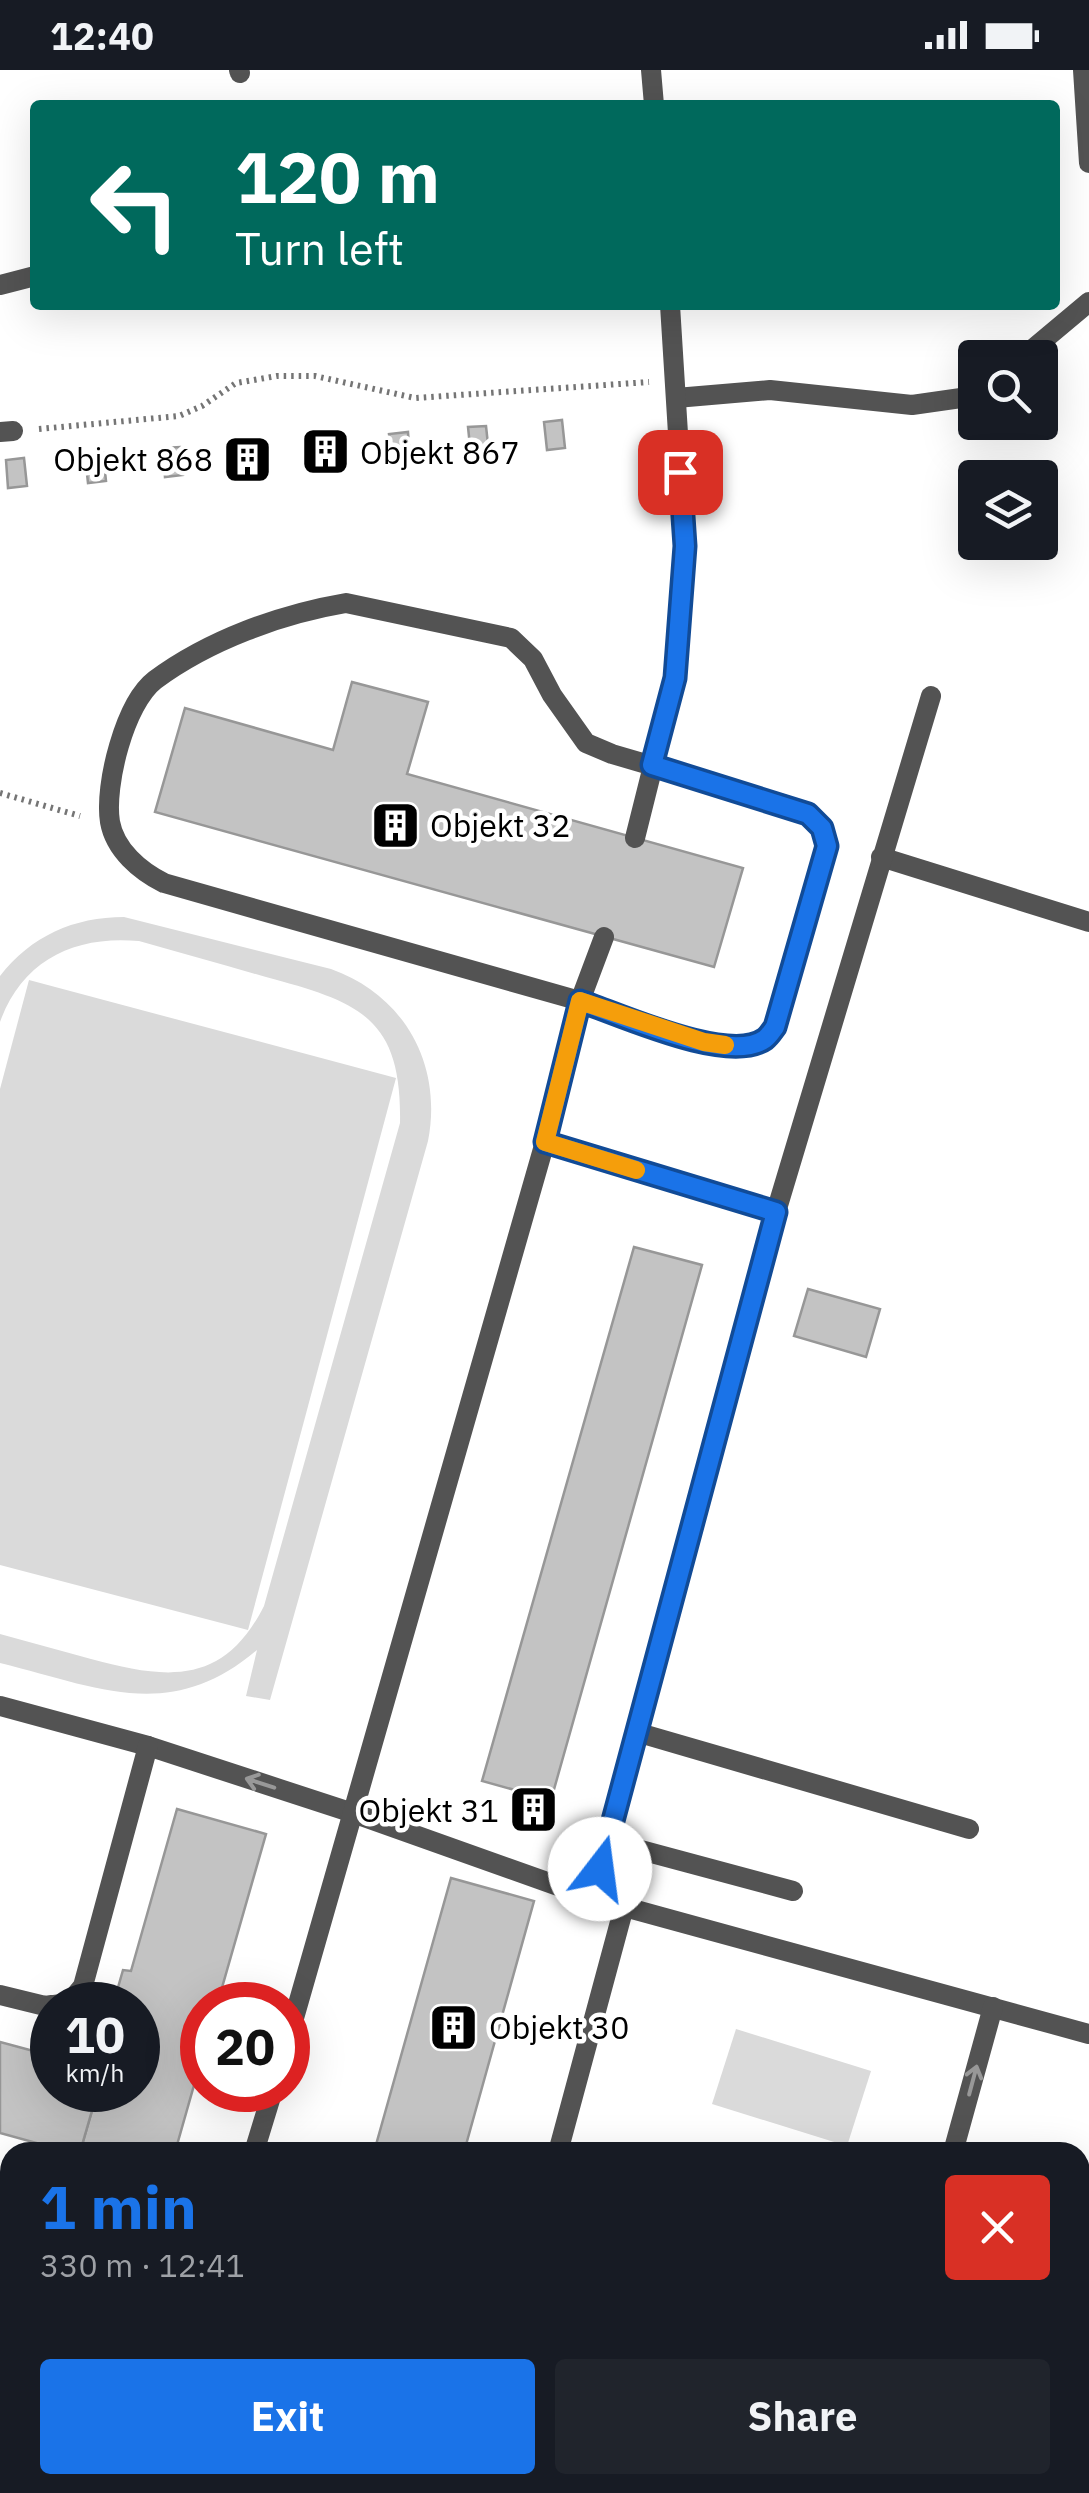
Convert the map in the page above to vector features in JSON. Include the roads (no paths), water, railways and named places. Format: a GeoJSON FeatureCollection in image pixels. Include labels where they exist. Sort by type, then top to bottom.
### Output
{"type":"FeatureCollection","features":[{"type":"Feature","properties":{"kind":"lane"},"geometry":{"type":"LineString","coordinates":[[651,70],[654,100]]}},
{"type":"Feature","properties":{"kind":"lane"},"geometry":{"type":"LineString","coordinates":[[1083,70],[1089,163]]}},
{"type":"Feature","properties":{"kind":"lane"},"geometry":{"type":"LineString","coordinates":[[0,285],[30,277]]}},
{"type":"Feature","properties":{"kind":"lane"},"geometry":{"type":"LineString","coordinates":[[1044,340],[1089,302]]}},
{"type":"Feature","properties":{"kind":"lane"},"geometry":{"type":"LineString","coordinates":[[635,838],[675,678],[685,546],[670,310]]}},
{"type":"Feature","properties":{"kind":"lane"},"geometry":{"type":"LineString","coordinates":[[676,389],[770,390],[912,405],[958,398]]}},
{"type":"Feature","properties":{"kind":"lane"},"geometry":{"type":"LineString","coordinates":[[346,603],[511,638],[533,659],[586,743],[652,765],[786,805],[808,814],[822,828],[827,846],[824,865],[775,1027],[764,1040],[739,1047],[704,1042],[580,1001],[164,883],[142,872],[124,852],[110,824],[110,791],[118,752],[132,706],[152,683],[193,656],[299,611],[346,603]]}},
{"type":"Feature","properties":{"kind":"lane"},"geometry":{"type":"LineString","coordinates":[[592,1898],[776,1212],[931,696]]}},
{"type":"Feature","properties":{"kind":"lane"},"geometry":{"type":"LineString","coordinates":[[882,857],[1089,922]]}},
{"type":"Feature","properties":{"kind":"lane"},"geometry":{"type":"LineString","coordinates":[[304,1982],[545,1142],[580,1001],[604,937]]}},
{"type":"Feature","properties":{"kind":"lane"},"geometry":{"type":"LineString","coordinates":[[545,1142],[776,1212]]}},
{"type":"Feature","properties":{"kind":"lane"},"geometry":{"type":"LineString","coordinates":[[1,1708],[148,1746],[353,1813],[592,1898],[1089,2034]]}},
{"type":"Feature","properties":{"kind":"lane"},"geometry":{"type":"LineString","coordinates":[[636,1732],[969,1828]]}},
{"type":"Feature","properties":{"kind":"lane"},"geometry":{"type":"LineString","coordinates":[[83,1982],[148,1746]]}},
{"type":"Feature","properties":{"kind":"lane"},"geometry":{"type":"LineString","coordinates":[[607,1840],[793,1891]]}},
{"type":"Feature","properties":{"kind":"lane"},"geometry":{"type":"LineString","coordinates":[[561,2142],[624,1906]]}},
{"type":"Feature","properties":{"kind":"lane"},"geometry":{"type":"LineString","coordinates":[[0,1995],[30,2002]]}},
{"type":"Feature","properties":{"kind":"lane"},"geometry":{"type":"LineString","coordinates":[[956,2142],[993,2007]]}},
{"type":"Feature","properties":{"kind":"lane"},"geometry":{"type":"LineString","coordinates":[[257,2142],[266,2112]]}},
{"type":"Feature","properties":{"kind":"place","name":"Objekt 867"},"geometry":{"type":"Point","coordinates":[325,452]}},
{"type":"Feature","properties":{"kind":"place","name":"Objekt 868"},"geometry":{"type":"Point","coordinates":[248,459]}},
{"type":"Feature","properties":{"kind":"place","name":"Objekt 32"},"geometry":{"type":"Point","coordinates":[395,825]}},
{"type":"Feature","properties":{"kind":"place","name":"Objekt 31"},"geometry":{"type":"Point","coordinates":[534,1810]}},
{"type":"Feature","properties":{"kind":"place","name":"Objekt 30"},"geometry":{"type":"Point","coordinates":[454,2027]}}]}
